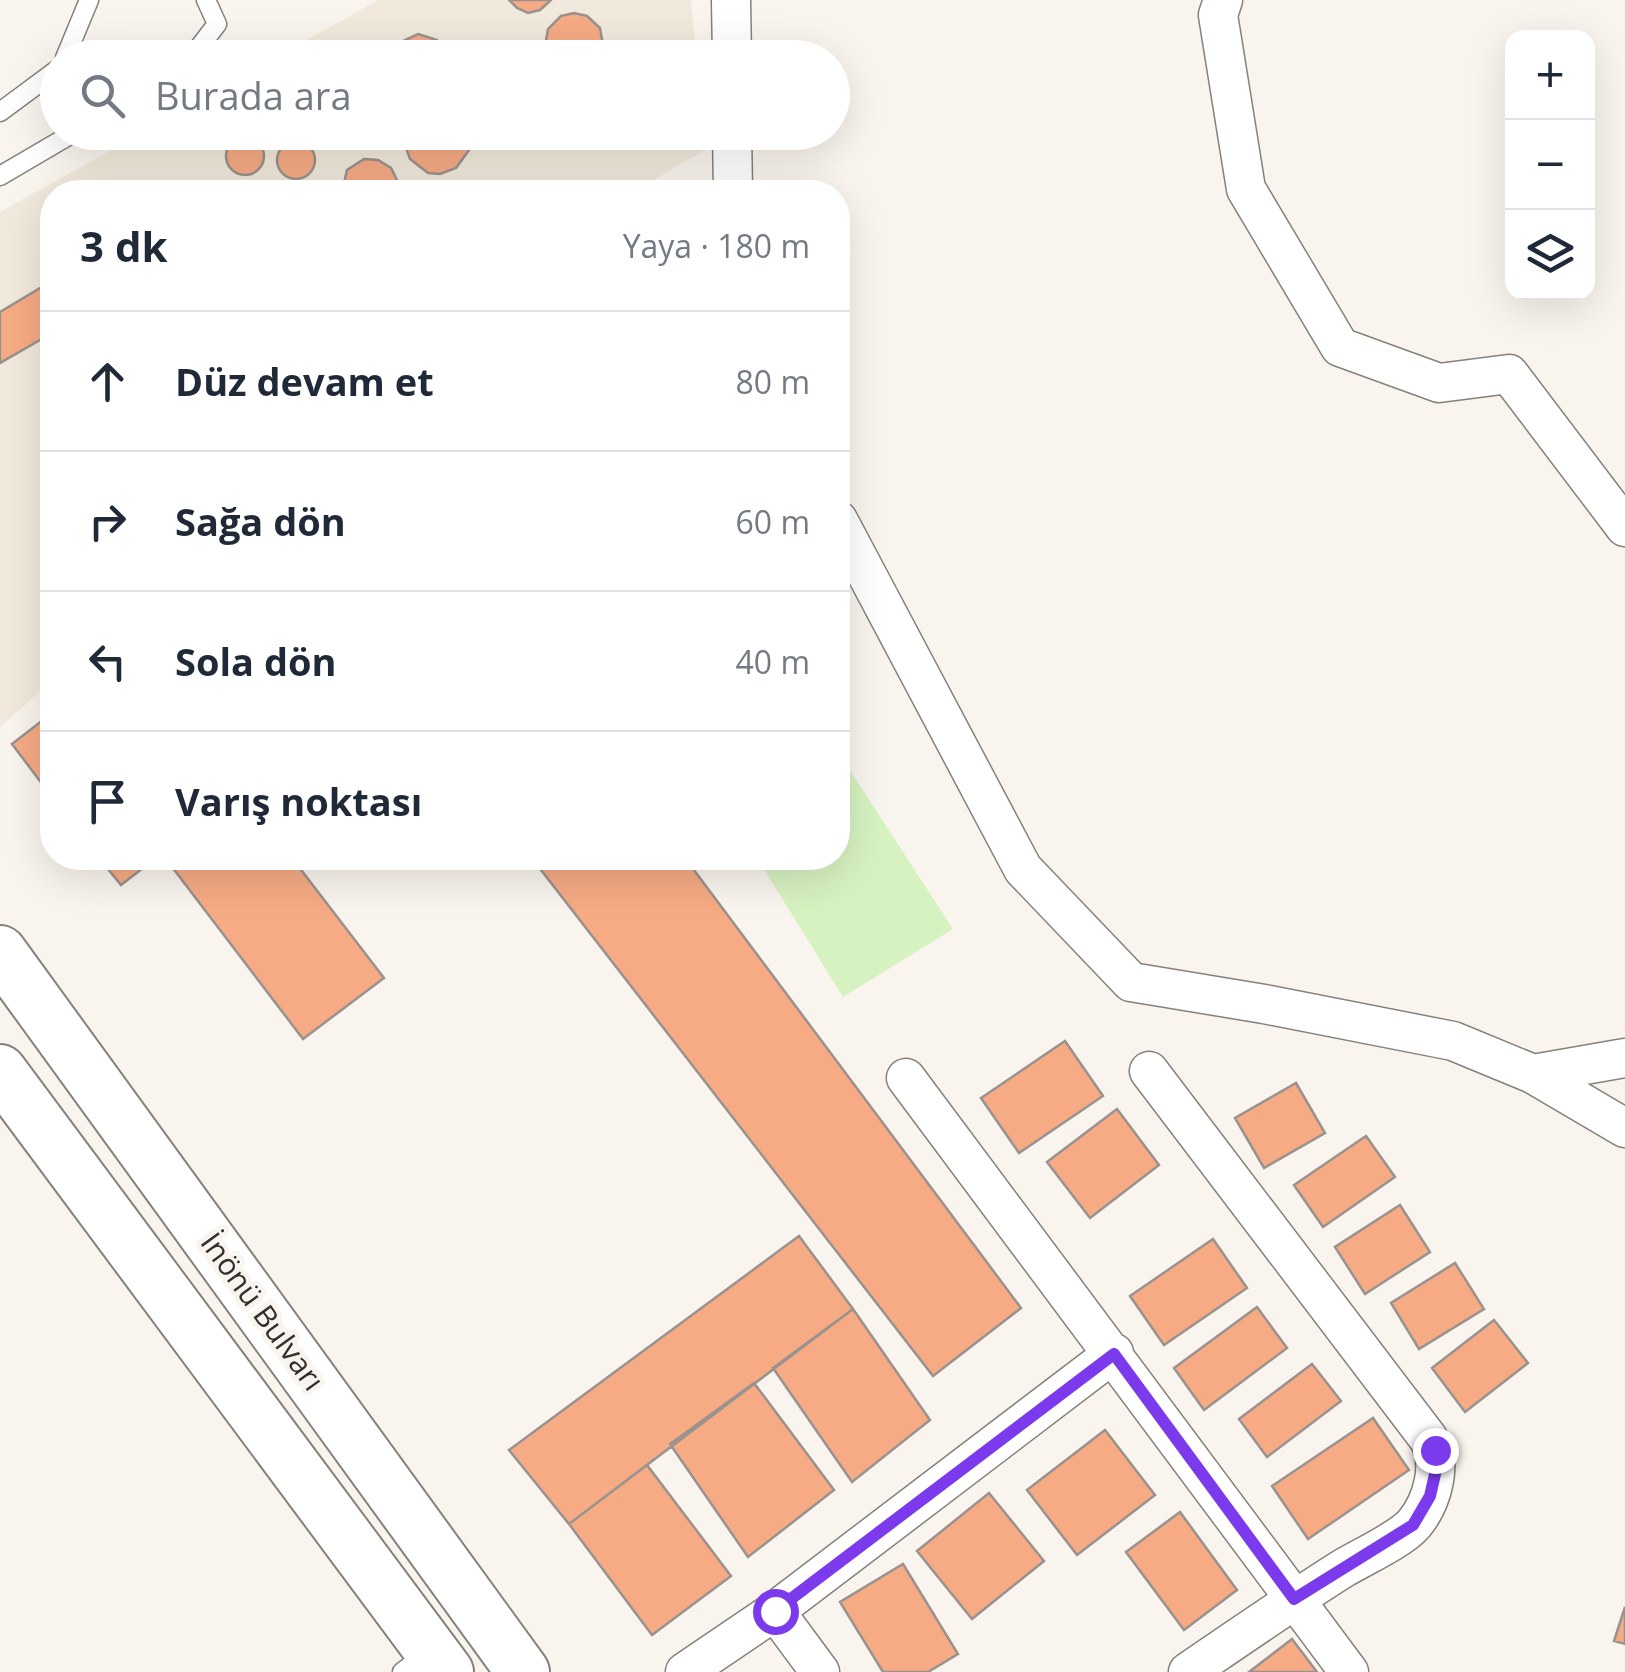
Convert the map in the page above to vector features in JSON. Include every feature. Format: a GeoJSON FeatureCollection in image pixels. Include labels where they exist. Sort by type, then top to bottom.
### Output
{"type":"FeatureCollection","features":[{"type":"Feature","properties":{"kind":"street"},"geometry":{"type":"LineString","coordinates":[[732,0],[732,40]]}},
{"type":"Feature","properties":{"kind":"street"},"geometry":{"type":"LineString","coordinates":[[1223,0],[1218,16],[1246,189],[1340,347],[1439,382],[1509,374],[1625,527]]}},
{"type":"Feature","properties":{"kind":"street"},"geometry":{"type":"LineString","coordinates":[[732,150],[732,180]]}},
{"type":"Feature","properties":{"kind":"street"},"geometry":{"type":"LineString","coordinates":[[850,543],[1023,868],[1132,982],[1453,1041],[1534,1074],[1625,1128]]}},
{"type":"Feature","properties":{"kind":"street","name":"İnönü Bulvarı"},"geometry":{"type":"LineString","coordinates":[[0,952],[523,1672]]}},
{"type":"Feature","properties":{"kind":"street"},"geometry":{"type":"LineString","coordinates":[[1534,1074],[1625,1058]]}},
{"type":"Feature","properties":{"kind":"street"},"geometry":{"type":"LineString","coordinates":[[0,1070],[427,1665]]}},
{"type":"Feature","properties":{"kind":"street"},"geometry":{"type":"LineString","coordinates":[[1149,1071],[1435,1450],[1436,1470],[1430,1496],[1413,1525],[1294,1599],[1188,1672]]}},
{"type":"Feature","properties":{"kind":"street"},"geometry":{"type":"LineString","coordinates":[[906,1078],[1349,1672]]}},
{"type":"Feature","properties":{"kind":"street"},"geometry":{"type":"LineString","coordinates":[[685,1672],[775,1611],[1114,1354]]}},
{"type":"Feature","properties":{"kind":"street"},"geometry":{"type":"LineString","coordinates":[[775,1611],[820,1672]]}},
{"type":"Feature","properties":{"kind":"lane"},"geometry":{"type":"LineString","coordinates":[[72,40],[89,0]]}},
{"type":"Feature","properties":{"kind":"lane"},"geometry":{"type":"LineString","coordinates":[[205,40],[217,24],[206,0]]}},
{"type":"Feature","properties":{"kind":"lane"},"geometry":{"type":"LineString","coordinates":[[0,112],[40,82]]}},
{"type":"Feature","properties":{"kind":"lane"},"geometry":{"type":"LineString","coordinates":[[0,176],[44,150]]}},
{"type":"Feature","properties":{"kind":"shaded area"},"geometry":{"type":"Polygon","coordinates":[[[378,0],[691,0],[695,40],[307,40],[378,0]]]}},
{"type":"Feature","properties":{"kind":"shaded area"},"geometry":{"type":"Polygon","coordinates":[[[111,150],[703,151],[654,180],[58,180],[111,150]]]}},
{"type":"Feature","properties":{"kind":"shaded area"},"geometry":{"type":"Polygon","coordinates":[[[40,190],[40,692],[0,727],[0,212],[40,190]]]}},
{"type":"Feature","properties":{"kind":"green space"},"geometry":{"type":"Polygon","coordinates":[[[850,770],[953,929],[843,997],[764,870],[850,870],[850,770]]]}},
{"type":"Feature","properties":{"kind":"building"},"geometry":{"type":"Polygon","coordinates":[[[509,0],[551,0],[540,10],[528,13],[509,0]]]}},
{"type":"Feature","properties":{"kind":"building"},"geometry":{"type":"Polygon","coordinates":[[[561,16],[587,16],[600,28],[602,40],[546,40],[548,29],[561,16]]]}},
{"type":"Feature","properties":{"kind":"building"},"geometry":{"type":"Polygon","coordinates":[[[418,34],[437,40],[405,40],[418,34]]]}},
{"type":"Feature","properties":{"kind":"building"},"geometry":{"type":"Polygon","coordinates":[[[227,150],[263,150],[263,163],[252,174],[238,174],[227,163],[227,150]]]}},
{"type":"Feature","properties":{"kind":"building"},"geometry":{"type":"Polygon","coordinates":[[[280,150],[314,153],[314,167],[303,178],[289,178],[278,167],[280,150]]]}},
{"type":"Feature","properties":{"kind":"building"},"geometry":{"type":"Polygon","coordinates":[[[407,150],[469,150],[456,168],[440,174],[428,173],[410,159],[407,150]]]}},
{"type":"Feature","properties":{"kind":"building"},"geometry":{"type":"Polygon","coordinates":[[[364,159],[378,160],[391,168],[397,180],[345,180],[347,170],[364,159]]]}},
{"type":"Feature","properties":{"kind":"building"},"geometry":{"type":"Polygon","coordinates":[[[40,288],[40,340],[0,363],[0,312],[40,288]]]}},
{"type":"Feature","properties":{"kind":"building"},"geometry":{"type":"Polygon","coordinates":[[[40,722],[40,781],[12,744],[40,722]]]}},
{"type":"Feature","properties":{"kind":"building"},"geometry":{"type":"Polygon","coordinates":[[[109,870],[140,870],[121,885],[109,870]]]}},
{"type":"Feature","properties":{"kind":"building"},"geometry":{"type":"Polygon","coordinates":[[[174,870],[301,870],[384,978],[303,1039],[174,870]]]}},
{"type":"Feature","properties":{"kind":"building"},"geometry":{"type":"Polygon","coordinates":[[[541,870],[694,870],[1021,1308],[933,1376],[541,870]]]}},
{"type":"Feature","properties":{"kind":"building"},"geometry":{"type":"Polygon","coordinates":[[[1065,1041],[1103,1096],[1019,1153],[981,1098],[1065,1041]]]}},
{"type":"Feature","properties":{"kind":"building"},"geometry":{"type":"Polygon","coordinates":[[[1296,1083],[1325,1133],[1264,1168],[1235,1118],[1296,1083]]]}},
{"type":"Feature","properties":{"kind":"building"},"geometry":{"type":"Polygon","coordinates":[[[1117,1109],[1159,1165],[1090,1218],[1047,1162],[1117,1109]]]}},
{"type":"Feature","properties":{"kind":"building"},"geometry":{"type":"Polygon","coordinates":[[[1366,1136],[1395,1177],[1323,1227],[1294,1185],[1366,1136]]]}},
{"type":"Feature","properties":{"kind":"building"},"geometry":{"type":"Polygon","coordinates":[[[1400,1205],[1430,1252],[1365,1294],[1335,1247],[1400,1205]]]}},
{"type":"Feature","properties":{"kind":"building"},"geometry":{"type":"Polygon","coordinates":[[[799,1236],[853,1309],[569,1524],[509,1450],[799,1236]]]}},
{"type":"Feature","properties":{"kind":"building"},"geometry":{"type":"Polygon","coordinates":[[[1213,1239],[1247,1288],[1164,1345],[1130,1296],[1213,1239]]]}},
{"type":"Feature","properties":{"kind":"building"},"geometry":{"type":"Polygon","coordinates":[[[1455,1263],[1484,1309],[1419,1349],[1391,1303],[1455,1263]]]}},
{"type":"Feature","properties":{"kind":"building"},"geometry":{"type":"Polygon","coordinates":[[[1257,1307],[1287,1348],[1204,1410],[1174,1368],[1257,1307]]]}},
{"type":"Feature","properties":{"kind":"building"},"geometry":{"type":"Polygon","coordinates":[[[853,1309],[930,1420],[852,1482],[773,1368],[853,1309]]]}},
{"type":"Feature","properties":{"kind":"building"},"geometry":{"type":"Polygon","coordinates":[[[1494,1320],[1528,1363],[1465,1412],[1432,1368],[1494,1320]]]}},
{"type":"Feature","properties":{"kind":"building"},"geometry":{"type":"Polygon","coordinates":[[[1312,1364],[1341,1401],[1267,1457],[1239,1419],[1312,1364]]]}},
{"type":"Feature","properties":{"kind":"building"},"geometry":{"type":"Polygon","coordinates":[[[754,1383],[834,1490],[748,1557],[670,1444],[754,1383]]]}},
{"type":"Feature","properties":{"kind":"building"},"geometry":{"type":"Polygon","coordinates":[[[1373,1418],[1409,1470],[1308,1539],[1272,1486],[1373,1418]]]}},
{"type":"Feature","properties":{"kind":"building"},"geometry":{"type":"Polygon","coordinates":[[[1105,1430],[1155,1495],[1077,1555],[1027,1490],[1105,1430]]]}},
{"type":"Feature","properties":{"kind":"building"},"geometry":{"type":"Polygon","coordinates":[[[647,1465],[731,1576],[652,1635],[569,1524],[647,1465]]]}},
{"type":"Feature","properties":{"kind":"building"},"geometry":{"type":"Polygon","coordinates":[[[989,1493],[1044,1561],[972,1619],[917,1551],[989,1493]]]}},
{"type":"Feature","properties":{"kind":"building"},"geometry":{"type":"Polygon","coordinates":[[[1180,1512],[1237,1590],[1184,1630],[1126,1552],[1180,1512]]]}},
{"type":"Feature","properties":{"kind":"building"},"geometry":{"type":"Polygon","coordinates":[[[903,1564],[958,1654],[928,1672],[883,1672],[840,1602],[903,1564]]]}},
{"type":"Feature","properties":{"kind":"building"},"geometry":{"type":"Polygon","coordinates":[[[1625,1607],[1625,1644],[1614,1641],[1625,1607]]]}},
{"type":"Feature","properties":{"kind":"building"},"geometry":{"type":"Polygon","coordinates":[[[1292,1639],[1317,1672],[1249,1672],[1292,1639]]]}},
{"type":"Feature","properties":{"kind":"route"},"geometry":{"type":"LineString","coordinates":[[775,1611],[1114,1354],[1294,1599],[1413,1525],[1430,1496],[1436,1470],[1435,1450]]}}]}
